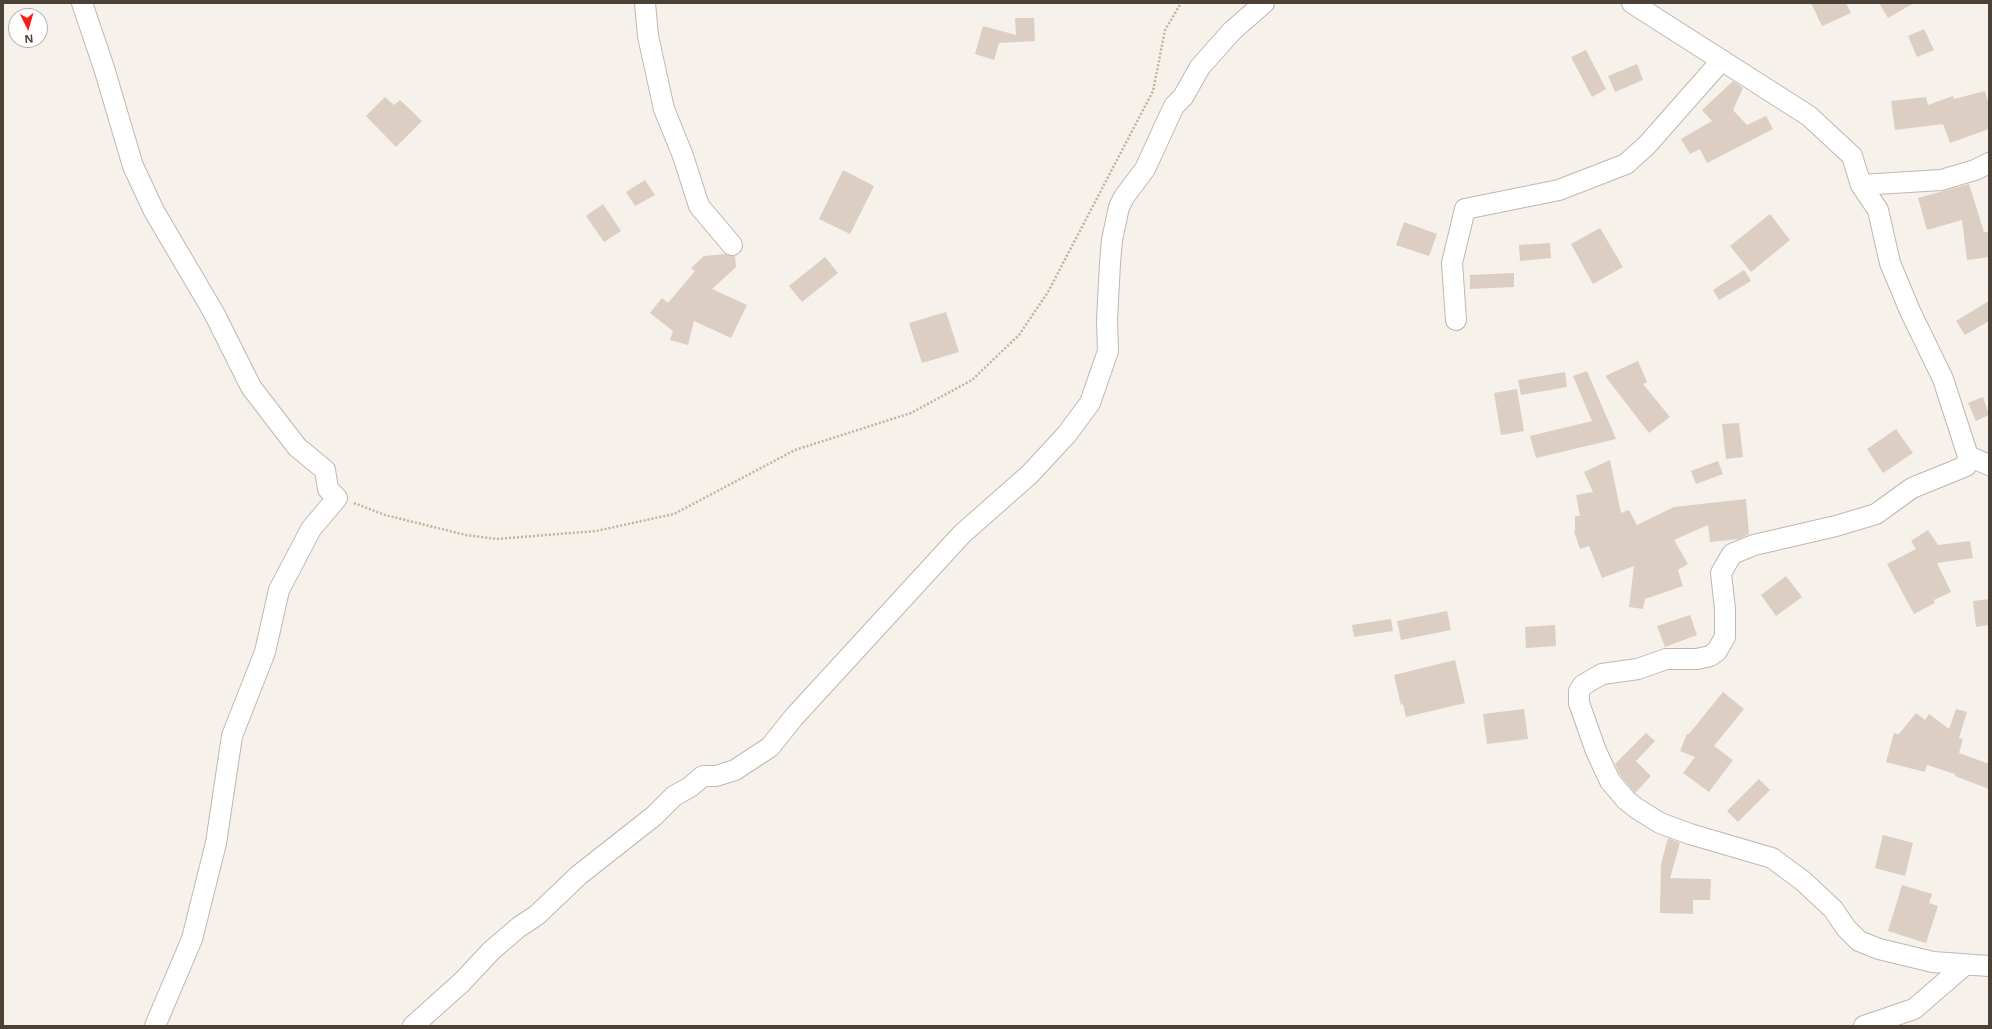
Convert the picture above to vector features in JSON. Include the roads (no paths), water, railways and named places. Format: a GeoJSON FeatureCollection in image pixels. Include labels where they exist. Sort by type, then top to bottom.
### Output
{"type":"FeatureCollection","features":[{"type":"Feature","properties":{"kind":"street"},"geometry":{"type":"LineString","coordinates":[[82,3],[102,61],[134,166],[154,210],[214,313],[251,387],[297,447],[325,470],[328,489],[337,498],[312,528],[279,590],[265,652],[232,736],[216,843],[192,939],[155,1026]]}},
{"type":"Feature","properties":{"kind":"street"},"geometry":{"type":"LineString","coordinates":[[645,3],[648,36],[664,109],[683,156],[699,206],[732,245]]}},
{"type":"Feature","properties":{"kind":"street"},"geometry":{"type":"LineString","coordinates":[[413,1026],[462,982],[492,950],[519,927],[537,915],[579,875],[654,816],[674,796],[690,787],[703,776],[716,776],[735,770],[770,747],[799,712],[962,534],[1030,474],[1067,434],[1090,403],[1108,351],[1107,320],[1111,256],[1119,207],[1124,197],[1145,169],[1174,106],[1183,97],[1200,67],[1232,31],[1264,3]]}},
{"type":"Feature","properties":{"kind":"street"},"geometry":{"type":"LineString","coordinates":[[1632,3],[1809,116],[1852,156],[1861,185],[1878,210],[1890,263],[1910,311],[1943,379],[1968,456],[1966,466],[1912,488],[1876,514],[1836,526],[1754,545],[1732,554],[1721,573],[1725,609],[1725,637],[1718,651],[1710,656],[1697,659],[1666,660],[1638,669],[1602,674],[1583,685],[1579,691],[1579,703],[1596,751],[1610,781],[1626,800],[1636,808],[1660,823],[1690,834],[1772,858],[1803,881],[1833,909],[1846,928],[1859,941],[1879,949],[1933,962],[1989,966]]}},
{"type":"Feature","properties":{"kind":"street"},"geometry":{"type":"LineString","coordinates":[[1456,320],[1452,263],[1465,209],[1559,190],[1626,164],[1647,145],[1722,60]]}},
{"type":"Feature","properties":{"kind":"street"},"geometry":{"type":"LineString","coordinates":[[1861,185],[1941,180],[1975,170],[1989,164]]}},
{"type":"Feature","properties":{"kind":"street"},"geometry":{"type":"LineString","coordinates":[[1968,456],[1989,465]]}},
{"type":"Feature","properties":{"kind":"street"},"geometry":{"type":"LineString","coordinates":[[1864,1026],[1914,1009],[1965,964]]}}]}
